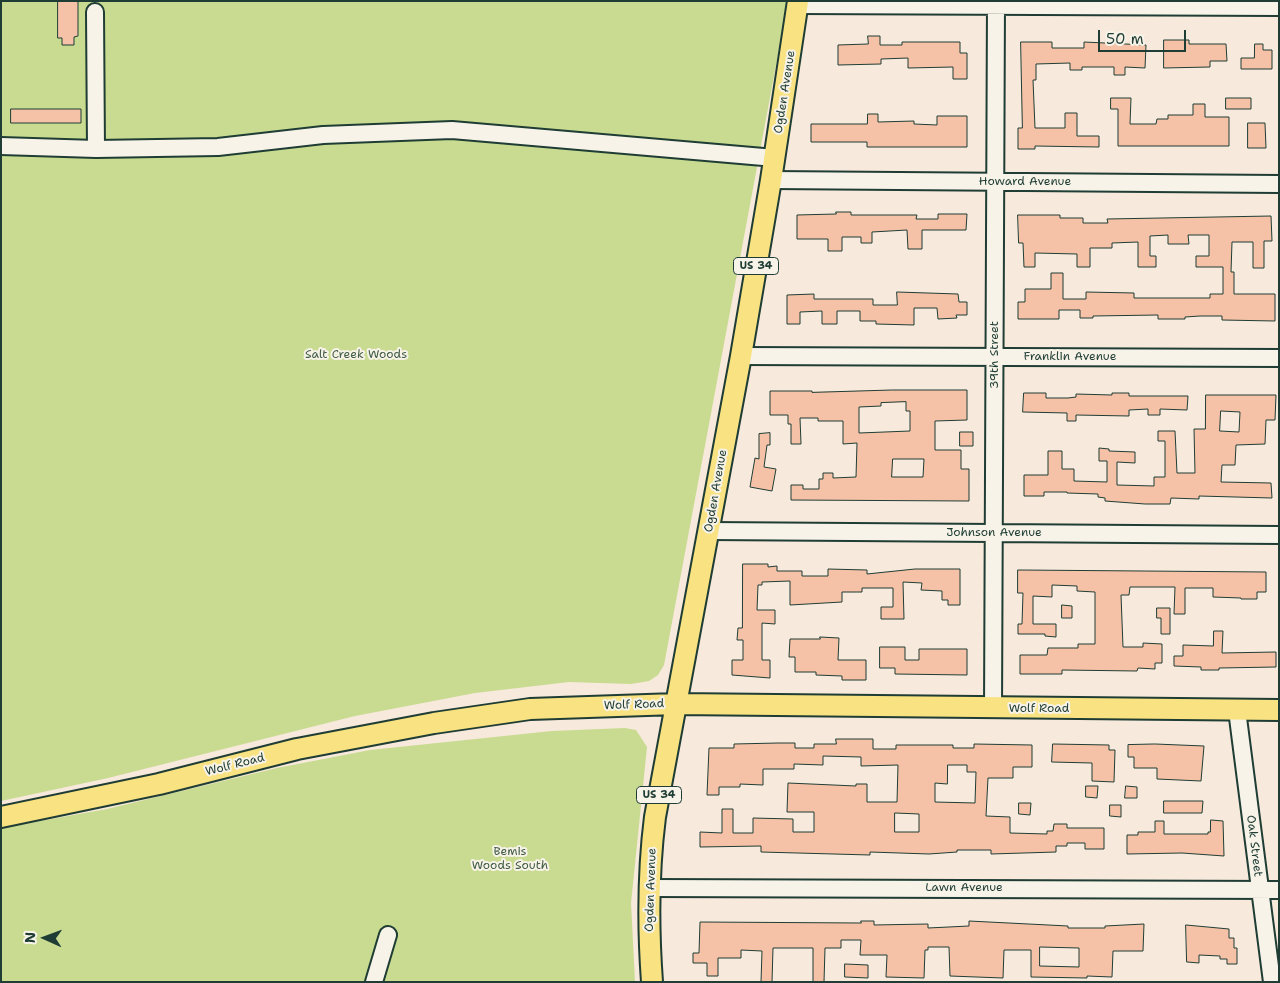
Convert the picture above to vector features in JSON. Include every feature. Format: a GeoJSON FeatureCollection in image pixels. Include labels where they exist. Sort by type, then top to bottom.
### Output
{"type":"FeatureCollection","features":[{"type":"Feature","properties":{"kind":"main road","name":"Ogden Avenue"},"geometry":{"type":"LineString","coordinates":[[652,982],[649,888],[654,825],[741,356],[775,158],[798,3]]}},
{"type":"Feature","properties":{"kind":"main road","name":"Wolf Road"},"geometry":{"type":"LineString","coordinates":[[1,818],[159,784],[297,749],[434,722],[530,710],[676,704],[993,709],[1279,710]]}},
{"type":"Feature","properties":{"kind":"street"},"geometry":{"type":"LineString","coordinates":[[798,3],[1279,7]]}},
{"type":"Feature","properties":{"kind":"street","name":"39th Street"},"geometry":{"type":"LineString","coordinates":[[993,709],[996,4]]}},
{"type":"Feature","properties":{"kind":"street"},"geometry":{"type":"LineString","coordinates":[[95,12],[96,149]]}},
{"type":"Feature","properties":{"kind":"street"},"geometry":{"type":"LineString","coordinates":[[1,146],[96,149],[218,147],[323,136],[452,130],[775,158]]}},
{"type":"Feature","properties":{"kind":"street","name":"Howard Avenue"},"geometry":{"type":"LineString","coordinates":[[771,180],[1279,184]]}},
{"type":"Feature","properties":{"kind":"street","name":"Franklin Avenue"},"geometry":{"type":"LineString","coordinates":[[741,356],[1279,358]]}},
{"type":"Feature","properties":{"kind":"street","name":"Johnson Avenue"},"geometry":{"type":"LineString","coordinates":[[709,530],[1279,535]]}},
{"type":"Feature","properties":{"kind":"street","name":"Oak Street"},"geometry":{"type":"LineString","coordinates":[[1237,710],[1272,982]]}},
{"type":"Feature","properties":{"kind":"street","name":"Lawn Avenue"},"geometry":{"type":"LineString","coordinates":[[649,888],[1279,890]]}},
{"type":"Feature","properties":{"kind":"street"},"geometry":{"type":"LineString","coordinates":[[374,982],[388,935]]}},
{"type":"Feature","properties":{"kind":"green space","name":"Salt Creek Woods"},"geometry":{"type":"Polygon","coordinates":[[[1,1],[788,1],[664,665],[658,675],[649,681],[631,684],[569,682],[475,693],[355,716],[108,778],[1,801],[1,1]]]}},
{"type":"Feature","properties":{"kind":"green space","name":"Bemis Woods South"},"geometry":{"type":"Polygon","coordinates":[[[625,728],[636,730],[647,747],[631,903],[635,982],[1,982],[1,828],[107,809],[277,768],[370,750],[552,731],[625,728]]]}},
{"type":"Feature","properties":{"kind":"building"},"geometry":{"type":"Polygon","coordinates":[[[58,1],[78,1],[78,36],[74,37],[74,45],[62,45],[62,38],[58,38],[58,1]]]}},
{"type":"Feature","properties":{"kind":"building"},"geometry":{"type":"Polygon","coordinates":[[[868,36],[880,36],[880,45],[902,45],[902,42],[960,42],[960,53],[967,53],[967,79],[953,79],[953,67],[908,68],[908,58],[881,59],[881,64],[838,65],[838,45],[868,44],[868,36]]]}},
{"type":"Feature","properties":{"kind":"building"},"geometry":{"type":"Polygon","coordinates":[[[1164,40],[1189,40],[1189,44],[1226,44],[1227,61],[1210,61],[1210,67],[1164,68],[1164,40]]]}},
{"type":"Feature","properties":{"kind":"building"},"geometry":{"type":"Polygon","coordinates":[[[1021,42],[1052,42],[1052,48],[1084,48],[1084,42],[1146,45],[1145,68],[1125,67],[1125,75],[1114,75],[1114,67],[1082,67],[1082,70],[1070,70],[1070,63],[1036,64],[1036,80],[1033,80],[1035,128],[1065,128],[1065,113],[1077,113],[1077,136],[1099,136],[1099,147],[1035,146],[1035,149],[1018,149],[1018,128],[1022,128],[1021,42]]]}},
{"type":"Feature","properties":{"kind":"building"},"geometry":{"type":"Polygon","coordinates":[[[1255,44],[1263,44],[1263,50],[1272,50],[1272,69],[1241,69],[1241,58],[1254,58],[1255,44]]]}},
{"type":"Feature","properties":{"kind":"building"},"geometry":{"type":"Polygon","coordinates":[[[1111,98],[1131,98],[1130,124],[1156,124],[1157,119],[1168,119],[1168,115],[1193,115],[1193,104],[1205,104],[1205,117],[1229,117],[1229,146],[1118,146],[1118,109],[1111,109],[1111,98]]]}},
{"type":"Feature","properties":{"kind":"building"},"geometry":{"type":"Polygon","coordinates":[[[1226,98],[1251,98],[1251,109],[1226,109],[1226,98]]]}},
{"type":"Feature","properties":{"kind":"building"},"geometry":{"type":"Polygon","coordinates":[[[11,109],[81,109],[81,123],[11,123],[11,109]]]}},
{"type":"Feature","properties":{"kind":"building"},"geometry":{"type":"Polygon","coordinates":[[[868,114],[878,114],[878,122],[914,121],[914,124],[937,125],[937,116],[967,116],[967,147],[867,147],[867,142],[811,142],[811,124],[867,124],[868,114]]]}},
{"type":"Feature","properties":{"kind":"building"},"geometry":{"type":"Polygon","coordinates":[[[1248,123],[1265,123],[1266,148],[1248,148],[1248,123]]]}},
{"type":"Feature","properties":{"kind":"building"},"geometry":{"type":"Polygon","coordinates":[[[836,212],[851,212],[851,215],[917,215],[916,219],[938,219],[938,214],[967,214],[966,230],[922,230],[922,249],[908,249],[907,230],[872,232],[872,243],[861,243],[861,237],[842,237],[842,251],[828,251],[828,239],[797,239],[797,215],[836,214],[836,212]]]}},
{"type":"Feature","properties":{"kind":"building"},"geometry":{"type":"Polygon","coordinates":[[[1018,215],[1060,215],[1060,218],[1083,218],[1083,223],[1108,223],[1107,219],[1271,216],[1272,241],[1264,241],[1264,268],[1253,268],[1253,242],[1232,242],[1231,272],[1234,272],[1234,294],[1275,294],[1275,321],[1222,320],[1222,316],[1158,319],[1158,315],[1080,318],[1080,310],[1059,310],[1059,319],[1018,319],[1018,302],[1025,302],[1025,289],[1051,289],[1051,273],[1063,273],[1063,299],[1086,299],[1086,292],[1134,293],[1134,298],[1210,298],[1210,294],[1223,294],[1223,267],[1196,267],[1196,256],[1209,256],[1209,235],[1188,235],[1189,244],[1168,244],[1168,235],[1150,236],[1150,256],[1156,256],[1156,267],[1138,267],[1138,242],[1112,243],[1112,248],[1090,248],[1090,267],[1077,267],[1077,254],[1035,253],[1035,267],[1024,267],[1023,243],[1019,243],[1018,215]]]}},
{"type":"Feature","properties":{"kind":"building"},"geometry":{"type":"Polygon","coordinates":[[[897,292],[958,294],[959,302],[967,302],[967,315],[956,315],[957,318],[938,319],[937,308],[914,308],[914,325],[876,324],[876,321],[860,321],[860,311],[837,311],[837,324],[822,324],[822,311],[800,312],[800,324],[787,324],[787,295],[814,294],[814,299],[873,299],[873,305],[897,305],[897,292]]]}},
{"type":"Feature","properties":{"kind":"building"},"geometry":{"type":"Polygon","coordinates":[[[967,390],[967,420],[935,421],[935,450],[961,450],[961,469],[969,469],[969,501],[791,500],[791,485],[803,485],[803,489],[819,489],[819,479],[823,479],[823,473],[833,473],[833,478],[856,477],[857,443],[843,444],[843,421],[818,421],[818,418],[800,418],[801,444],[791,444],[791,424],[788,424],[788,415],[770,415],[770,391],[967,390]],[[906,402],[881,403],[881,406],[859,407],[859,433],[910,431],[910,411],[906,411],[906,402]],[[893,459],[892,477],[923,477],[924,459],[893,459]]]}},
{"type":"Feature","properties":{"kind":"building"},"geometry":{"type":"Polygon","coordinates":[[[1024,393],[1046,393],[1046,398],[1076,397],[1076,394],[1112,395],[1112,393],[1129,393],[1129,396],[1188,396],[1187,410],[1160,409],[1160,415],[1148,415],[1148,409],[1129,410],[1129,416],[1076,415],[1076,421],[1067,421],[1067,413],[1023,412],[1024,393]]]}},
{"type":"Feature","properties":{"kind":"building"},"geometry":{"type":"Polygon","coordinates":[[[1206,395],[1276,395],[1275,420],[1266,420],[1265,444],[1236,445],[1235,465],[1222,465],[1221,482],[1271,483],[1272,498],[1199,496],[1199,499],[1171,498],[1170,504],[1145,504],[1105,501],[1105,498],[1098,497],[1098,494],[1044,492],[1044,496],[1024,496],[1024,475],[1048,475],[1048,451],[1062,451],[1062,469],[1074,469],[1074,481],[1107,482],[1107,461],[1099,461],[1099,448],[1109,449],[1109,451],[1135,452],[1135,463],[1117,462],[1117,485],[1154,486],[1154,477],[1165,477],[1165,441],[1158,441],[1158,431],[1175,431],[1177,473],[1195,473],[1194,429],[1205,429],[1206,395]],[[1221,411],[1220,431],[1239,432],[1240,412],[1221,411]]]}},
{"type":"Feature","properties":{"kind":"building"},"geometry":{"type":"Polygon","coordinates":[[[960,432],[973,432],[973,446],[960,446],[960,432]]]}},
{"type":"Feature","properties":{"kind":"building"},"geometry":{"type":"Polygon","coordinates":[[[770,433],[770,445],[767,445],[764,467],[776,469],[772,491],[750,487],[755,458],[759,459],[759,434],[770,433]]]}},
{"type":"Feature","properties":{"kind":"building"},"geometry":{"type":"Polygon","coordinates":[[[743,564],[768,564],[768,567],[777,566],[777,571],[802,571],[802,576],[828,576],[828,569],[867,570],[867,574],[915,569],[960,569],[960,605],[948,605],[948,600],[942,600],[942,591],[921,590],[922,583],[903,582],[904,619],[881,619],[881,607],[893,607],[893,588],[862,588],[862,592],[842,592],[842,602],[790,605],[790,581],[762,582],[762,585],[758,585],[757,610],[775,610],[775,624],[762,623],[762,660],[770,660],[770,678],[732,675],[732,660],[743,660],[743,640],[737,640],[738,628],[742,628],[743,564]]]}},
{"type":"Feature","properties":{"kind":"building"},"geometry":{"type":"Polygon","coordinates":[[[1018,570],[1266,572],[1266,592],[1257,592],[1257,599],[1241,599],[1213,597],[1213,588],[1185,588],[1185,614],[1174,614],[1175,587],[1130,587],[1129,595],[1121,595],[1123,647],[1143,647],[1143,643],[1162,644],[1162,663],[1155,663],[1155,669],[1138,668],[1137,671],[1062,670],[1062,674],[1020,674],[1020,655],[1047,655],[1048,648],[1078,648],[1078,644],[1095,644],[1095,592],[1077,591],[1077,586],[1052,585],[1052,597],[1033,596],[1033,624],[1056,624],[1056,637],[1045,636],[1045,634],[1018,634],[1018,624],[1022,624],[1023,593],[1018,593],[1018,570]]]}},
{"type":"Feature","properties":{"kind":"building"},"geometry":{"type":"Polygon","coordinates":[[[1062,605],[1072,606],[1072,618],[1062,618],[1062,605]]]}},
{"type":"Feature","properties":{"kind":"building"},"geometry":{"type":"Polygon","coordinates":[[[1157,608],[1170,608],[1170,634],[1161,634],[1161,618],[1157,618],[1157,608]]]}},
{"type":"Feature","properties":{"kind":"building"},"geometry":{"type":"Polygon","coordinates":[[[1214,631],[1223,631],[1222,653],[1276,652],[1276,667],[1201,670],[1201,667],[1174,666],[1174,656],[1183,656],[1183,645],[1213,646],[1214,631]]]}},
{"type":"Feature","properties":{"kind":"building"},"geometry":{"type":"Polygon","coordinates":[[[820,637],[839,638],[838,660],[866,660],[866,680],[842,680],[842,676],[816,675],[816,672],[795,672],[795,657],[789,657],[790,639],[820,639],[820,637]]]}},
{"type":"Feature","properties":{"kind":"building"},"geometry":{"type":"Polygon","coordinates":[[[880,647],[905,647],[905,660],[919,660],[919,649],[967,649],[967,675],[895,674],[895,668],[880,668],[880,647]]]}},
{"type":"Feature","properties":{"kind":"building"},"geometry":{"type":"Polygon","coordinates":[[[836,739],[873,739],[873,749],[896,749],[896,745],[953,745],[953,748],[974,748],[974,744],[1032,745],[1032,767],[1013,767],[1013,778],[988,778],[986,816],[1010,817],[1010,833],[1047,834],[1047,831],[1053,831],[1054,824],[1067,824],[1067,828],[1104,828],[1104,849],[1085,849],[1085,843],[1067,843],[1067,846],[1056,846],[1056,852],[991,854],[991,850],[957,850],[957,852],[929,854],[870,852],[870,855],[761,852],[761,846],[700,847],[700,832],[722,833],[722,809],[733,809],[733,833],[753,833],[753,818],[793,819],[793,832],[814,832],[814,812],[787,812],[788,783],[856,786],[856,784],[867,784],[867,802],[897,802],[898,765],[861,766],[861,757],[823,756],[823,765],[794,764],[794,769],[763,769],[763,785],[740,784],[740,787],[719,787],[719,795],[707,795],[709,748],[734,748],[734,744],[795,743],[795,748],[814,748],[814,744],[836,744],[836,739]],[[948,765],[947,784],[935,783],[935,802],[975,803],[976,772],[967,772],[967,765],[948,765]],[[895,813],[895,832],[919,832],[919,814],[895,813]]]}},
{"type":"Feature","properties":{"kind":"building"},"geometry":{"type":"Polygon","coordinates":[[[1053,744],[1109,745],[1109,750],[1115,750],[1114,782],[1092,781],[1092,763],[1052,762],[1053,744]]]}},
{"type":"Feature","properties":{"kind":"building"},"geometry":{"type":"Polygon","coordinates":[[[1128,745],[1204,746],[1201,781],[1157,779],[1157,768],[1134,768],[1134,757],[1128,757],[1128,745]]]}},
{"type":"Feature","properties":{"kind":"building"},"geometry":{"type":"Polygon","coordinates":[[[1086,786],[1098,786],[1097,798],[1086,797],[1086,786]]]}},
{"type":"Feature","properties":{"kind":"building"},"geometry":{"type":"Polygon","coordinates":[[[1126,786],[1137,787],[1137,798],[1125,798],[1126,786]]]}},
{"type":"Feature","properties":{"kind":"building"},"geometry":{"type":"Polygon","coordinates":[[[1164,801],[1203,801],[1202,813],[1164,813],[1164,801]]]}},
{"type":"Feature","properties":{"kind":"building"},"geometry":{"type":"Polygon","coordinates":[[[1019,803],[1031,803],[1030,815],[1019,814],[1019,803]]]}},
{"type":"Feature","properties":{"kind":"building"},"geometry":{"type":"Polygon","coordinates":[[[1110,805],[1121,805],[1121,817],[1110,816],[1110,805]]]}},
{"type":"Feature","properties":{"kind":"building"},"geometry":{"type":"Polygon","coordinates":[[[1211,820],[1223,821],[1224,856],[1182,853],[1127,854],[1127,835],[1138,835],[1138,832],[1155,832],[1155,821],[1164,821],[1164,834],[1208,834],[1210,832],[1211,820]]]}},
{"type":"Feature","properties":{"kind":"building"},"geometry":{"type":"Polygon","coordinates":[[[861,921],[874,921],[874,925],[928,924],[928,928],[969,926],[969,921],[1068,926],[1068,928],[1105,928],[1105,926],[1144,924],[1143,951],[1113,951],[1112,977],[1087,976],[1087,978],[1031,977],[1031,950],[1004,950],[1003,978],[950,976],[949,947],[928,947],[928,950],[925,950],[924,978],[886,977],[887,955],[860,955],[861,940],[841,940],[841,948],[825,948],[824,982],[813,982],[813,948],[773,948],[772,982],[761,982],[762,951],[741,950],[741,958],[718,958],[718,976],[707,976],[707,963],[693,963],[693,953],[699,953],[700,922],[861,923],[861,921]],[[1040,947],[1040,966],[1079,967],[1079,948],[1040,947]]]}},
{"type":"Feature","properties":{"kind":"building"},"geometry":{"type":"Polygon","coordinates":[[[1186,925],[1229,929],[1229,938],[1234,938],[1234,948],[1237,948],[1237,964],[1227,964],[1227,959],[1220,959],[1220,956],[1199,955],[1199,963],[1187,962],[1186,925]]]}},
{"type":"Feature","properties":{"kind":"building"},"geometry":{"type":"Polygon","coordinates":[[[845,964],[868,965],[868,978],[845,977],[845,964]]]}}]}
